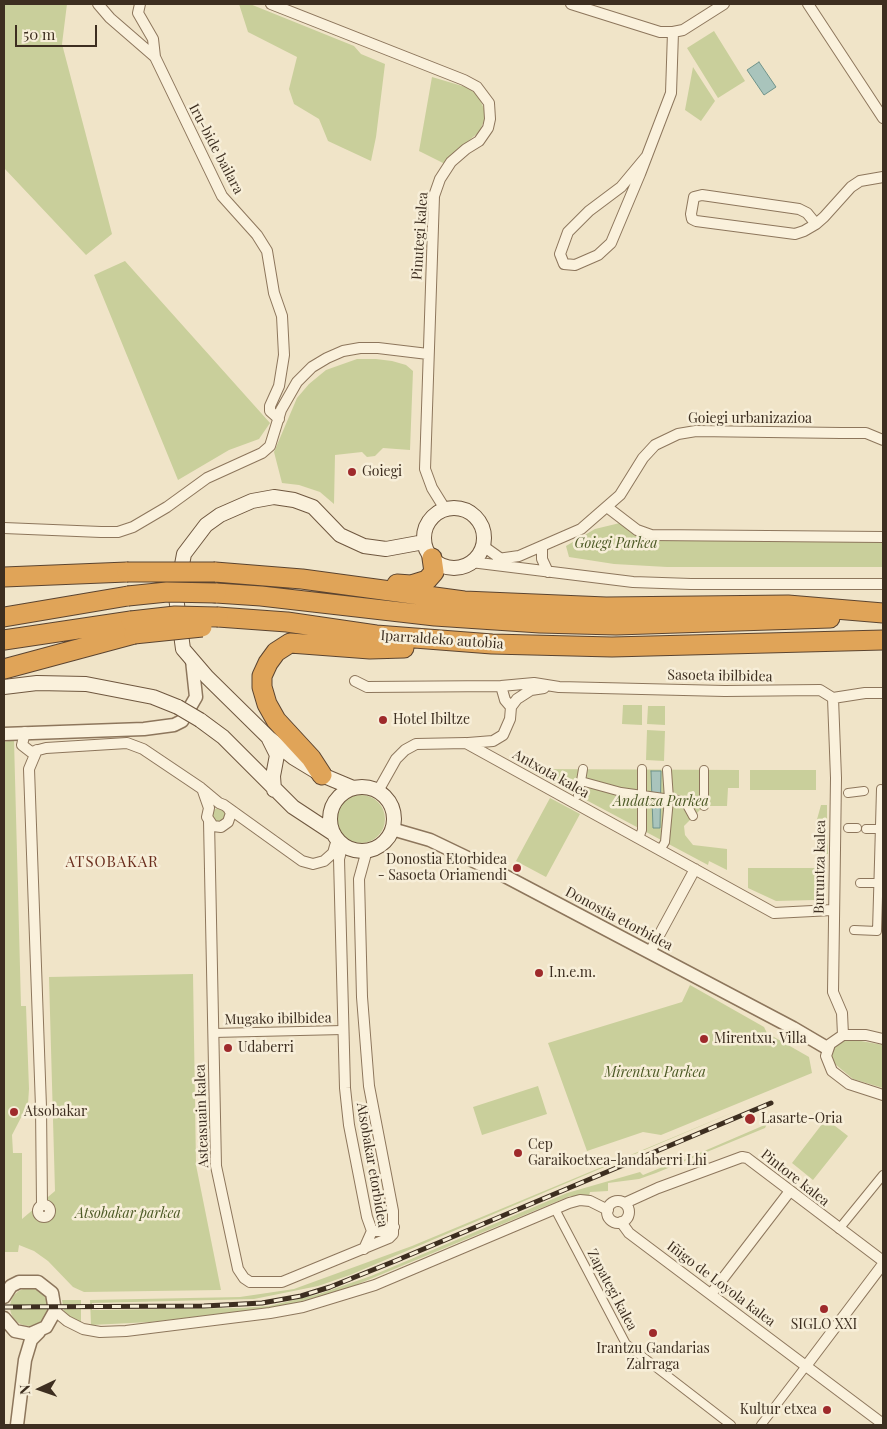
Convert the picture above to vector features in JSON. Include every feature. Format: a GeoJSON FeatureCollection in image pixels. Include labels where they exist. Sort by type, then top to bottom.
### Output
{"type":"FeatureCollection","features":[{"type":"Feature","properties":{"kind":"highway"},"geometry":{"type":"LineString","coordinates":[[302,579],[322,576],[411,586],[427,580],[434,572],[428,550]]}},
{"type":"Feature","properties":{"kind":"highway"},"geometry":{"type":"LineString","coordinates":[[4,577],[128,572],[215,572],[302,579],[464,601],[606,607],[788,605],[883,614]]}},
{"type":"Feature","properties":{"kind":"highway"},"geometry":{"type":"LineString","coordinates":[[4,617],[128,596],[167,592],[260,596],[435,616],[540,623],[616,625],[783,621],[883,614]]}},
{"type":"Feature","properties":{"kind":"highway","name":"Iparraldeko autobia"},"geometry":{"type":"LineString","coordinates":[[4,640],[57,632],[132,628],[175,616],[218,622],[287,622],[376,636],[433,641],[540,646],[612,647],[883,640]]}},
{"type":"Feature","properties":{"kind":"highway"},"geometry":{"type":"LineString","coordinates":[[218,622],[413,648]]}},
{"type":"Feature","properties":{"kind":"highway"},"geometry":{"type":"LineString","coordinates":[[4,669],[132,628]]}},
{"type":"Feature","properties":{"kind":"highway"},"geometry":{"type":"LineString","coordinates":[[4,645],[57,632]]}},
{"type":"Feature","properties":{"kind":"highway"},"geometry":{"type":"LineString","coordinates":[[322,775],[311,758],[276,720],[266,704],[262,687],[262,676],[276,652],[290,643],[370,650],[540,646]]}},
{"type":"Feature","properties":{"kind":"main road"},"geometry":{"type":"LineString","coordinates":[[4,687],[37,683],[86,684],[153,697],[178,707],[223,737],[293,807],[358,851],[367,850],[382,843],[392,829],[394,816],[388,800],[378,791],[368,788],[353,788],[322,775],[294,758],[269,738],[192,660],[180,640],[176,597],[184,554],[206,525],[233,508],[274,497],[294,500],[313,508],[340,535],[364,546],[386,549],[428,550]]}},
{"type":"Feature","properties":{"kind":"main road"},"geometry":{"type":"LineString","coordinates":[[445,509],[463,509],[478,519],[482,527],[483,546],[472,562],[455,568],[438,563],[428,550],[424,534],[431,518],[445,509]]}},
{"type":"Feature","properties":{"kind":"main road"},"geometry":{"type":"LineString","coordinates":[[269,738],[277,755],[273,776],[274,790]]}},
{"type":"Feature","properties":{"kind":"main road"},"geometry":{"type":"LineString","coordinates":[[338,839],[330,819],[333,806],[339,796],[353,788]]}},
{"type":"Feature","properties":{"kind":"street","name":"Iru-bide bailara"},"geometry":{"type":"LineString","coordinates":[[98,4],[110,18],[155,56]]}},
{"type":"Feature","properties":{"kind":"street","name":"Iru-bide bailara"},"geometry":{"type":"LineString","coordinates":[[140,4],[138,13],[153,39],[155,56],[222,196],[257,236],[267,251],[274,293],[282,316],[284,355],[279,386],[270,406],[270,411],[278,419]]}},
{"type":"Feature","properties":{"kind":"street","name":"Pinutegi kalea"},"geometry":{"type":"LineString","coordinates":[[271,4],[464,80],[477,87],[489,103],[490,118],[488,128],[479,141],[450,162],[440,179],[434,196],[425,469],[432,488],[445,509]]}},
{"type":"Feature","properties":{"kind":"street"},"geometry":{"type":"LineString","coordinates":[[571,4],[660,32],[683,30],[720,5]]}},
{"type":"Feature","properties":{"kind":"street"},"geometry":{"type":"LineString","coordinates":[[808,4],[883,118]]}},
{"type":"Feature","properties":{"kind":"street"},"geometry":{"type":"LineString","coordinates":[[646,157],[635,173],[606,200],[588,211],[568,232],[560,254],[564,264],[574,265],[606,249],[611,242],[646,157],[671,93],[673,32]]}},
{"type":"Feature","properties":{"kind":"street"},"geometry":{"type":"LineString","coordinates":[[816,224],[807,213],[799,209],[702,195],[694,197],[691,214],[692,219],[696,222],[782,234],[795,234],[816,224],[851,187],[860,181],[883,177]]}},
{"type":"Feature","properties":{"kind":"street"},"geometry":{"type":"LineString","coordinates":[[606,200],[617,204],[623,213]]}},
{"type":"Feature","properties":{"kind":"street","name":"Iru-bide bailara"},"geometry":{"type":"LineString","coordinates":[[4,528],[118,532],[133,526],[167,507],[207,478],[262,453],[270,446],[281,410],[297,382],[312,367],[327,358],[343,351],[369,348],[428,354]]}},
{"type":"Feature","properties":{"kind":"street","name":"Goiegi urbanizazioa"},"geometry":{"type":"LineString","coordinates":[[498,559],[519,556],[542,548],[581,529],[620,495],[643,458],[655,445],[678,434],[696,431],[841,432],[866,433],[883,440]]}},
{"type":"Feature","properties":{"kind":"street"},"geometry":{"type":"LineString","coordinates":[[607,507],[638,530],[650,535],[883,537]]}},
{"type":"Feature","properties":{"kind":"street"},"geometry":{"type":"LineString","coordinates":[[483,546],[498,559],[512,565],[548,572]]}},
{"type":"Feature","properties":{"kind":"street"},"geometry":{"type":"LineString","coordinates":[[542,548],[542,559],[548,572]]}},
{"type":"Feature","properties":{"kind":"street"},"geometry":{"type":"LineString","coordinates":[[472,562],[602,580],[691,584],[883,584]]}},
{"type":"Feature","properties":{"kind":"street"},"geometry":{"type":"LineString","coordinates":[[4,734],[169,726],[182,721],[196,697],[192,660]]}},
{"type":"Feature","properties":{"kind":"street","name":"Sasoeta ibilbidea"},"geometry":{"type":"LineString","coordinates":[[355,681],[368,687],[501,686],[534,683],[554,687]]}},
{"type":"Feature","properties":{"kind":"street"},"geometry":{"type":"LineString","coordinates":[[501,686],[505,700],[512,707]]}},
{"type":"Feature","properties":{"kind":"street","name":"Sasoeta ibilbidea"},"geometry":{"type":"LineString","coordinates":[[466,743],[493,742],[502,735],[510,719],[512,707],[517,699],[531,690],[554,687],[716,691],[820,690],[833,698],[865,693],[883,693]]}},
{"type":"Feature","properties":{"kind":"street","name":"Buruntza kalea"},"geometry":{"type":"LineString","coordinates":[[833,698],[836,786],[832,910],[833,992],[842,1012],[843,1035]]}},
{"type":"Feature","properties":{"kind":"street"},"geometry":{"type":"LineString","coordinates":[[123,728],[128,734],[126,743]]}},
{"type":"Feature","properties":{"kind":"street"},"geometry":{"type":"LineString","coordinates":[[26,732],[22,745],[31,752],[126,743],[143,749],[203,790],[230,817],[225,825],[217,827],[209,821]]}},
{"type":"Feature","properties":{"kind":"street","name":"Antxota kalea"},"geometry":{"type":"LineString","coordinates":[[378,791],[396,759],[405,750],[416,744],[466,743],[774,913],[832,910]]}},
{"type":"Feature","properties":{"kind":"street"},"geometry":{"type":"LineString","coordinates":[[37,750],[29,769],[41,1107],[42,1205]]}},
{"type":"Feature","properties":{"kind":"street"},"geometry":{"type":"LineString","coordinates":[[578,795],[583,769]]}},
{"type":"Feature","properties":{"kind":"street"},"geometry":{"type":"LineString","coordinates":[[639,838],[642,830],[642,770]]}},
{"type":"Feature","properties":{"kind":"street"},"geometry":{"type":"LineString","coordinates":[[660,850],[665,842],[669,799],[667,770]]}},
{"type":"Feature","properties":{"kind":"street"},"geometry":{"type":"LineString","coordinates":[[704,770],[704,806]]}},
{"type":"Feature","properties":{"kind":"street"},"geometry":{"type":"LineString","coordinates":[[581,781],[642,795],[678,800],[687,805],[693,816]]}},
{"type":"Feature","properties":{"kind":"street"},"geometry":{"type":"LineString","coordinates":[[854,930],[880,930],[878,883],[881,862],[881,790],[883,790]]}},
{"type":"Feature","properties":{"kind":"street"},"geometry":{"type":"LineString","coordinates":[[848,793],[864,792]]}},
{"type":"Feature","properties":{"kind":"street"},"geometry":{"type":"LineString","coordinates":[[219,806],[302,861],[312,864],[324,861],[333,853],[338,839]]}},
{"type":"Feature","properties":{"kind":"street","name":"Asteasuain kalea"},"geometry":{"type":"LineString","coordinates":[[219,806],[207,817],[209,821],[216,1166],[238,1269],[244,1278],[260,1283],[282,1282],[364,1249]]}},
{"type":"Feature","properties":{"kind":"street"},"geometry":{"type":"LineString","coordinates":[[848,828],[857,828]]}},
{"type":"Feature","properties":{"kind":"street"},"geometry":{"type":"LineString","coordinates":[[866,828],[882,829]]}},
{"type":"Feature","properties":{"kind":"street","name":"Donostia etorbidea"},"geometry":{"type":"LineString","coordinates":[[392,829],[430,840],[504,875],[793,1028],[827,1048]]}},
{"type":"Feature","properties":{"kind":"street","name":"Atsobakar etorbidea"},"geometry":{"type":"LineString","coordinates":[[338,839],[349,1125],[367,1217],[372,1231],[364,1249]]}},
{"type":"Feature","properties":{"kind":"street","name":"Atsobakar etorbidea"},"geometry":{"type":"LineString","coordinates":[[364,1249],[389,1238],[394,1227],[376,1130],[366,1060],[362,997],[359,878],[367,850]]}},
{"type":"Feature","properties":{"kind":"street"},"geometry":{"type":"LineString","coordinates":[[650,952],[695,869]]}},
{"type":"Feature","properties":{"kind":"street"},"geometry":{"type":"LineString","coordinates":[[860,883],[878,883]]}},
{"type":"Feature","properties":{"kind":"street","name":"Mugako ibilbidea"},"geometry":{"type":"LineString","coordinates":[[213,1033],[344,1030]]}},
{"type":"Feature","properties":{"kind":"street"},"geometry":{"type":"LineString","coordinates":[[883,1039],[866,1035],[843,1035],[834,1039],[827,1048],[827,1063],[838,1077],[859,1089],[883,1095]]}},
{"type":"Feature","properties":{"kind":"street","name":"Pintore kalea"},"geometry":{"type":"LineString","coordinates":[[625,1203],[658,1188],[742,1157],[747,1158],[883,1262]]}},
{"type":"Feature","properties":{"kind":"street"},"geometry":{"type":"LineString","coordinates":[[839,1229],[883,1175]]}},
{"type":"Feature","properties":{"kind":"street"},"geometry":{"type":"LineString","coordinates":[[711,1294],[790,1191]]}},
{"type":"Feature","properties":{"kind":"street"},"geometry":{"type":"LineString","coordinates":[[55,1311],[67,1321],[82,1329],[108,1332],[219,1320],[303,1307],[375,1285],[580,1200],[590,1201],[608,1210]]}},
{"type":"Feature","properties":{"kind":"street"},"geometry":{"type":"LineString","coordinates":[[616,1201],[625,1203],[628,1207],[628,1216],[621,1222],[610,1219],[608,1210],[616,1201]]}},
{"type":"Feature","properties":{"kind":"street","name":"Zapategi kalea"},"geometry":{"type":"LineString","coordinates":[[552,1211],[626,1344],[731,1425]]}},
{"type":"Feature","properties":{"kind":"street","name":"Iñigo de Loyola kalea"},"geometry":{"type":"LineString","coordinates":[[621,1222],[629,1233],[883,1424]]}},
{"type":"Feature","properties":{"kind":"street"},"geometry":{"type":"LineString","coordinates":[[372,1231],[383,1232],[394,1227]]}},
{"type":"Feature","properties":{"kind":"street"},"geometry":{"type":"LineString","coordinates":[[761,1425],[883,1262]]}},
{"type":"Feature","properties":{"kind":"street"},"geometry":{"type":"LineString","coordinates":[[6,1290],[19,1282],[38,1282],[52,1293],[55,1311],[52,1320],[31,1340],[24,1360],[17,1425]]}},
{"type":"Feature","properties":{"kind":"street"},"geometry":{"type":"LineString","coordinates":[[5,1323],[22,1334],[39,1332]]}},
{"type":"Feature","properties":{"kind":"green space"},"geometry":{"type":"Polygon","coordinates":[[[4,4],[67,4],[62,44],[112,234],[86,255],[4,168],[4,4]]]}},
{"type":"Feature","properties":{"kind":"green space"},"geometry":{"type":"Polygon","coordinates":[[[239,4],[250,4],[354,46],[361,54],[385,64],[376,137],[371,161],[328,141],[319,119],[294,104],[289,89],[297,57],[248,32],[239,4]]]}},
{"type":"Feature","properties":{"kind":"green space"},"geometry":{"type":"Polygon","coordinates":[[[714,31],[745,81],[718,98],[687,48],[714,31]]]}},
{"type":"Feature","properties":{"kind":"green space"},"geometry":{"type":"Polygon","coordinates":[[[693,67],[715,101],[701,121],[685,110],[693,67]]]}},
{"type":"Feature","properties":{"kind":"green space"},"geometry":{"type":"Polygon","coordinates":[[[432,77],[469,88],[479,97],[484,109],[484,121],[479,132],[455,152],[445,164],[419,151],[432,77]]]}},
{"type":"Feature","properties":{"kind":"green space"},"geometry":{"type":"Polygon","coordinates":[[[125,261],[270,423],[259,439],[229,450],[178,480],[94,275],[125,261]]]}},
{"type":"Feature","properties":{"kind":"green space"},"geometry":{"type":"Polygon","coordinates":[[[357,359],[392,361],[406,365],[413,371],[410,450],[383,448],[375,456],[367,457],[362,452],[335,455],[334,504],[320,492],[299,485],[282,483],[274,452],[297,398],[309,384],[326,370],[357,359]]]}},
{"type":"Feature","properties":{"kind":"green space","name":"Goiegi Parkea"},"geometry":{"type":"Polygon","coordinates":[[[624,522],[637,532],[883,538],[883,567],[667,567],[614,564],[569,557],[566,546],[595,529],[624,522]]]}},
{"type":"Feature","properties":{"kind":"green space"},"geometry":{"type":"Polygon","coordinates":[[[623,705],[642,705],[642,725],[622,724],[623,705]]]}},
{"type":"Feature","properties":{"kind":"green space"},"geometry":{"type":"Polygon","coordinates":[[[648,706],[665,706],[665,725],[647,724],[648,706]]]}},
{"type":"Feature","properties":{"kind":"green space"},"geometry":{"type":"Polygon","coordinates":[[[647,730],[665,731],[664,761],[646,760],[647,730]]]}},
{"type":"Feature","properties":{"kind":"green space","name":"Atsobakar parkea"},"geometry":{"type":"Polygon","coordinates":[[[14,740],[21,1006],[26,1006],[29,1089],[28,1104],[12,1135],[13,1153],[22,1153],[22,1219],[55,1191],[49,977],[193,974],[196,1165],[221,1290],[84,1292],[73,1287],[48,1261],[34,1251],[19,1245],[18,1252],[4,1252],[4,742],[14,740]]]}},
{"type":"Feature","properties":{"kind":"green space","name":"Andatza Parkea"},"geometry":{"type":"Polygon","coordinates":[[[528,769],[739,770],[739,788],[728,788],[727,806],[704,806],[684,826],[685,835],[693,845],[727,849],[727,870],[709,861],[708,865],[528,769]]]}},
{"type":"Feature","properties":{"kind":"green space"},"geometry":{"type":"Polygon","coordinates":[[[750,770],[816,770],[816,790],[750,790],[750,770]]]}},
{"type":"Feature","properties":{"kind":"green space"},"geometry":{"type":"Polygon","coordinates":[[[361,795],[370,797],[378,802],[383,810],[385,819],[383,828],[378,836],[370,841],[361,843],[352,841],[344,836],[339,828],[337,819],[339,810],[344,802],[352,797],[361,795]]]}},
{"type":"Feature","properties":{"kind":"green space"},"geometry":{"type":"Polygon","coordinates":[[[550,798],[580,814],[546,877],[516,861],[550,798]]]}},
{"type":"Feature","properties":{"kind":"green space"},"geometry":{"type":"Polygon","coordinates":[[[821,805],[827,805],[827,823],[816,823],[821,805]]]}},
{"type":"Feature","properties":{"kind":"green space"},"geometry":{"type":"Polygon","coordinates":[[[219,808],[224,810],[226,815],[224,820],[219,822],[214,820],[212,815],[214,810],[219,808]]]}},
{"type":"Feature","properties":{"kind":"green space"},"geometry":{"type":"Polygon","coordinates":[[[816,836],[827,836],[828,854],[821,854],[816,836]]]}},
{"type":"Feature","properties":{"kind":"green space"},"geometry":{"type":"Polygon","coordinates":[[[748,868],[816,868],[815,900],[776,901],[748,888],[748,868]]]}},
{"type":"Feature","properties":{"kind":"green space","name":"Mirentxu Parkea"},"geometry":{"type":"Polygon","coordinates":[[[690,985],[764,1027],[767,1033],[809,1057],[812,1073],[661,1135],[643,1132],[587,1151],[548,1043],[682,1002],[690,985]]]}},
{"type":"Feature","properties":{"kind":"green space"},"geometry":{"type":"Polygon","coordinates":[[[850,1039],[883,1045],[883,1088],[853,1079],[835,1064],[831,1057],[831,1050],[835,1044],[850,1039]]]}},
{"type":"Feature","properties":{"kind":"green space"},"geometry":{"type":"Polygon","coordinates":[[[538,1086],[547,1114],[482,1135],[473,1107],[538,1086]]]}},
{"type":"Feature","properties":{"kind":"green space"},"geometry":{"type":"Polygon","coordinates":[[[741,1109],[350,1275],[318,1286],[254,1299],[92,1303],[92,1310],[241,1308],[269,1306],[319,1294],[371,1276],[567,1193],[640,1172],[643,1175],[665,1166],[667,1167],[767,1124],[765,1128],[656,1173],[639,1179],[608,1183],[608,1191],[590,1192],[589,1196],[570,1196],[351,1287],[296,1303],[247,1311],[151,1322],[91,1325],[90,1300],[240,1297],[294,1289],[412,1246],[741,1109]]]}},
{"type":"Feature","properties":{"kind":"green space"},"geometry":{"type":"Polygon","coordinates":[[[826,1119],[848,1136],[813,1180],[792,1163],[826,1119]]]}},
{"type":"Feature","properties":{"kind":"green space"},"geometry":{"type":"Polygon","coordinates":[[[29,1288],[43,1293],[48,1307],[43,1321],[29,1326],[15,1321],[10,1307],[15,1293],[29,1288]]]}},
{"type":"Feature","properties":{"kind":"green space"},"geometry":{"type":"Polygon","coordinates":[[[62,1300],[81,1300],[81,1324],[64,1311],[62,1300]]]}},
{"type":"Feature","properties":{"kind":"water"},"geometry":{"type":"Polygon","coordinates":[[[759,62],[776,87],[764,95],[747,70],[759,62]]]}},
{"type":"Feature","properties":{"kind":"water"},"geometry":{"type":"Polygon","coordinates":[[[651,771],[661,771],[660,828],[653,828],[651,771]]]}},
{"type":"Feature","properties":{"kind":"railway"},"geometry":{"type":"LineString","coordinates":[[4,1307],[204,1306],[262,1303],[301,1296],[330,1287],[395,1261],[771,1103]]}},
{"type":"Feature","properties":{"kind":"place","name":"Goiegi"},"geometry":{"type":"Point","coordinates":[352,472]}},
{"type":"Feature","properties":{"kind":"place","name":"Hotel Ibiltze"},"geometry":{"type":"Point","coordinates":[383,720]}},
{"type":"Feature","properties":{"kind":"place","name":"Donostia Etorbidea - Sasoeta Oriamendi"},"geometry":{"type":"Point","coordinates":[517,868]}},
{"type":"Feature","properties":{"kind":"place","name":"I.n.e.m."},"geometry":{"type":"Point","coordinates":[539,973]}},
{"type":"Feature","properties":{"kind":"place","name":"Mirentxu, Villa"},"geometry":{"type":"Point","coordinates":[704,1039]}},
{"type":"Feature","properties":{"kind":"place","name":"Udaberri"},"geometry":{"type":"Point","coordinates":[228,1048]}},
{"type":"Feature","properties":{"kind":"place","name":"Atsobakar"},"geometry":{"type":"Point","coordinates":[14,1112]}},
{"type":"Feature","properties":{"kind":"place","name":"Lasarte-Oria"},"geometry":{"type":"Point","coordinates":[750,1119]}},
{"type":"Feature","properties":{"kind":"place","name":"Cep Garaikoetxea-landaberri Lhi"},"geometry":{"type":"Point","coordinates":[518,1153]}},
{"type":"Feature","properties":{"kind":"place","name":"SIGLO XXI"},"geometry":{"type":"Point","coordinates":[824,1309]}},
{"type":"Feature","properties":{"kind":"place","name":"Irantzu Gandarias Zalrraga"},"geometry":{"type":"Point","coordinates":[653,1333]}},
{"type":"Feature","properties":{"kind":"place","name":"Kultur etxea"},"geometry":{"type":"Point","coordinates":[827,1410]}},
{"type":"Feature","properties":{"kind":"district","name":"ATSOBAKAR"},"geometry":{"type":"Point","coordinates":[112,862]}}]}
